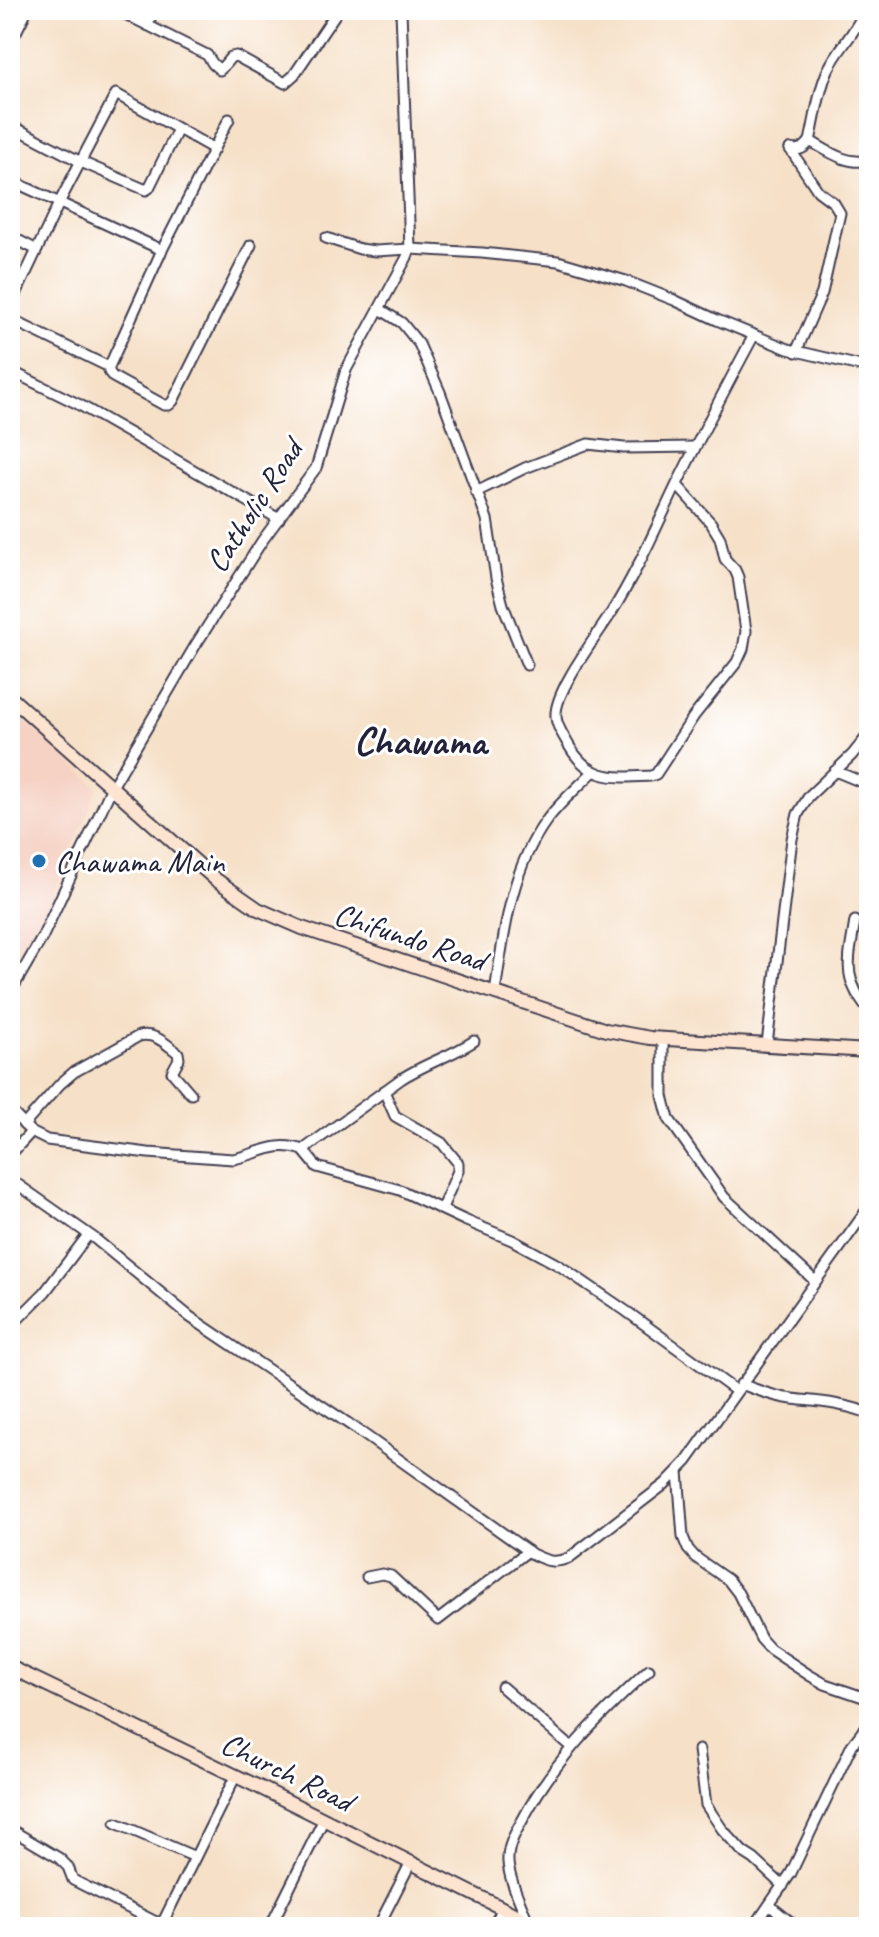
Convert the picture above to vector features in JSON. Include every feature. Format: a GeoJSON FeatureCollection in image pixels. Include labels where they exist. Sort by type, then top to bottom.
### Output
{"type":"FeatureCollection","features":[{"type":"Feature","properties":{"kind":"street"},"geometry":{"type":"LineString","coordinates":[[10,44],[25,14],[22,10]]}},
{"type":"Feature","properties":{"kind":"street"},"geometry":{"type":"LineString","coordinates":[[117,10],[207,55],[220,70],[231,57],[236,56],[285,83],[294,75],[338,10]]}},
{"type":"Feature","properties":{"kind":"street"},"geometry":{"type":"LineString","coordinates":[[147,25],[154,10]]}},
{"type":"Feature","properties":{"kind":"street","name":"Catholic Road"},"geometry":{"type":"LineString","coordinates":[[10,993],[42,938],[112,787],[195,646],[262,541],[316,468],[346,370],[410,249],[401,10]]}},
{"type":"Feature","properties":{"kind":"street"},"geometry":{"type":"LineString","coordinates":[[796,352],[822,293],[840,213],[834,203],[818,191],[790,149],[803,149],[810,141],[826,74],[854,33],[865,10]]}},
{"type":"Feature","properties":{"kind":"street"},"geometry":{"type":"LineString","coordinates":[[10,307],[59,203],[116,94],[214,149]]}},
{"type":"Feature","properties":{"kind":"street"},"geometry":{"type":"LineString","coordinates":[[229,119],[162,250],[109,367],[113,377],[169,405],[251,245]]}},
{"type":"Feature","properties":{"kind":"street"},"geometry":{"type":"LineString","coordinates":[[14,127],[81,162],[146,190],[178,129]]}},
{"type":"Feature","properties":{"kind":"street"},"geometry":{"type":"LineString","coordinates":[[810,141],[846,160],[869,160]]}},
{"type":"Feature","properties":{"kind":"street"},"geometry":{"type":"LineString","coordinates":[[10,180],[162,250]]}},
{"type":"Feature","properties":{"kind":"street"},"geometry":{"type":"LineString","coordinates":[[10,236],[37,250]]}},
{"type":"Feature","properties":{"kind":"street"},"geometry":{"type":"LineString","coordinates":[[326,238],[375,251],[410,249],[507,254],[558,261],[626,281],[796,352],[869,368]]}},
{"type":"Feature","properties":{"kind":"street"},"geometry":{"type":"LineString","coordinates":[[380,309],[402,323],[419,344],[440,392],[487,519],[503,605],[527,665]]}},
{"type":"Feature","properties":{"kind":"street"},"geometry":{"type":"LineString","coordinates":[[10,319],[109,367]]}},
{"type":"Feature","properties":{"kind":"street"},"geometry":{"type":"LineString","coordinates":[[677,485],[711,523],[720,538],[725,559],[738,577],[746,631],[743,649],[737,662],[694,716],[656,774],[612,778],[593,772],[580,761],[557,724],[555,714],[558,701],[629,582],[695,447],[754,335]]}},
{"type":"Feature","properties":{"kind":"street"},"geometry":{"type":"LineString","coordinates":[[15,373],[78,404],[279,519]]}},
{"type":"Feature","properties":{"kind":"street"},"geometry":{"type":"LineString","coordinates":[[476,492],[525,468],[588,444],[624,448],[695,447]]}},
{"type":"Feature","properties":{"kind":"street","name":"Chifundo Road"},"geometry":{"type":"LineString","coordinates":[[10,697],[215,879],[258,909],[302,928],[606,1030],[663,1039],[869,1051]]}},
{"type":"Feature","properties":{"kind":"street"},"geometry":{"type":"LineString","coordinates":[[767,1044],[792,839],[798,814],[809,796],[869,734]]}},
{"type":"Feature","properties":{"kind":"street"},"geometry":{"type":"LineString","coordinates":[[835,771],[869,785]]}},
{"type":"Feature","properties":{"kind":"street"},"geometry":{"type":"LineString","coordinates":[[495,992],[510,902],[528,853],[546,821],[593,772]]}},
{"type":"Feature","properties":{"kind":"street"},"geometry":{"type":"LineString","coordinates":[[855,921],[848,967],[851,984],[869,1011]]}},
{"type":"Feature","properties":{"kind":"street"},"geometry":{"type":"LineString","coordinates":[[10,1155],[60,1084],[74,1072],[139,1036],[153,1035],[178,1053],[179,1059],[172,1072],[191,1094]]}},
{"type":"Feature","properties":{"kind":"street"},"geometry":{"type":"LineString","coordinates":[[663,1039],[663,1096],[669,1119],[724,1197],[815,1281]]}},
{"type":"Feature","properties":{"kind":"street"},"geometry":{"type":"LineString","coordinates":[[303,1150],[414,1070],[474,1041]]}},
{"type":"Feature","properties":{"kind":"street"},"geometry":{"type":"LineString","coordinates":[[384,1091],[395,1116],[442,1143],[458,1163],[458,1171],[442,1208]]}},
{"type":"Feature","properties":{"kind":"street"},"geometry":{"type":"LineString","coordinates":[[10,1110],[28,1128],[47,1140],[76,1144],[233,1159],[281,1145],[303,1150],[317,1167],[400,1190],[512,1240],[560,1266],[738,1388],[851,1406],[869,1413]]}},
{"type":"Feature","properties":{"kind":"street"},"geometry":{"type":"LineString","coordinates":[[10,1179],[88,1235],[190,1317],[352,1426],[528,1551],[558,1562],[569,1558],[665,1484],[687,1461],[869,1207]]}},
{"type":"Feature","properties":{"kind":"street"},"geometry":{"type":"LineString","coordinates":[[10,1327],[45,1292],[88,1235]]}},
{"type":"Feature","properties":{"kind":"street"},"geometry":{"type":"LineString","coordinates":[[678,1471],[683,1537],[688,1549],[728,1580],[761,1639],[770,1649],[825,1684],[869,1699]]}},
{"type":"Feature","properties":{"kind":"street"},"geometry":{"type":"LineString","coordinates":[[367,1577],[391,1576],[438,1620],[528,1551]]}},
{"type":"Feature","properties":{"kind":"street","name":"Church Road"},"geometry":{"type":"LineString","coordinates":[[10,1667],[236,1775],[540,1927]]}},
{"type":"Feature","properties":{"kind":"street"},"geometry":{"type":"LineString","coordinates":[[527,1920],[511,1874],[509,1848],[532,1801],[551,1772],[600,1715],[649,1670]]}},
{"type":"Feature","properties":{"kind":"street"},"geometry":{"type":"LineString","coordinates":[[502,1687],[571,1747]]}},
{"type":"Feature","properties":{"kind":"street"},"geometry":{"type":"LineString","coordinates":[[754,1927],[783,1886],[852,1745],[869,1723]]}},
{"type":"Feature","properties":{"kind":"street"},"geometry":{"type":"LineString","coordinates":[[699,1750],[706,1805],[743,1852],[783,1886]]}},
{"type":"Feature","properties":{"kind":"street"},"geometry":{"type":"LineString","coordinates":[[10,1829],[59,1858],[68,1867],[73,1880],[161,1922],[236,1775]]}},
{"type":"Feature","properties":{"kind":"street"},"geometry":{"type":"LineString","coordinates":[[270,1927],[324,1819]]}},
{"type":"Feature","properties":{"kind":"street"},"geometry":{"type":"LineString","coordinates":[[116,1823],[195,1857]]}},
{"type":"Feature","properties":{"kind":"street"},"geometry":{"type":"LineString","coordinates":[[378,1927],[411,1862]]}},
{"type":"Feature","properties":{"kind":"street"},"geometry":{"type":"LineString","coordinates":[[770,1906],[797,1927]]}},
{"type":"Feature","properties":{"kind":"street"},"geometry":{"type":"LineString","coordinates":[[493,1927],[503,1908]]}},
{"type":"Feature","properties":{"kind":"shaded area","name":"Chawama Main"},"geometry":{"type":"Polygon","coordinates":[[[10,707],[98,787],[39,935],[10,977],[10,707]]]}},
{"type":"Feature","properties":{"kind":"place","name":"Chawama Main"},"geometry":{"type":"Point","coordinates":[39,861]}},
{"type":"Feature","properties":{"kind":"district","name":"Chawama"},"geometry":{"type":"Point","coordinates":[420,741]}}]}
